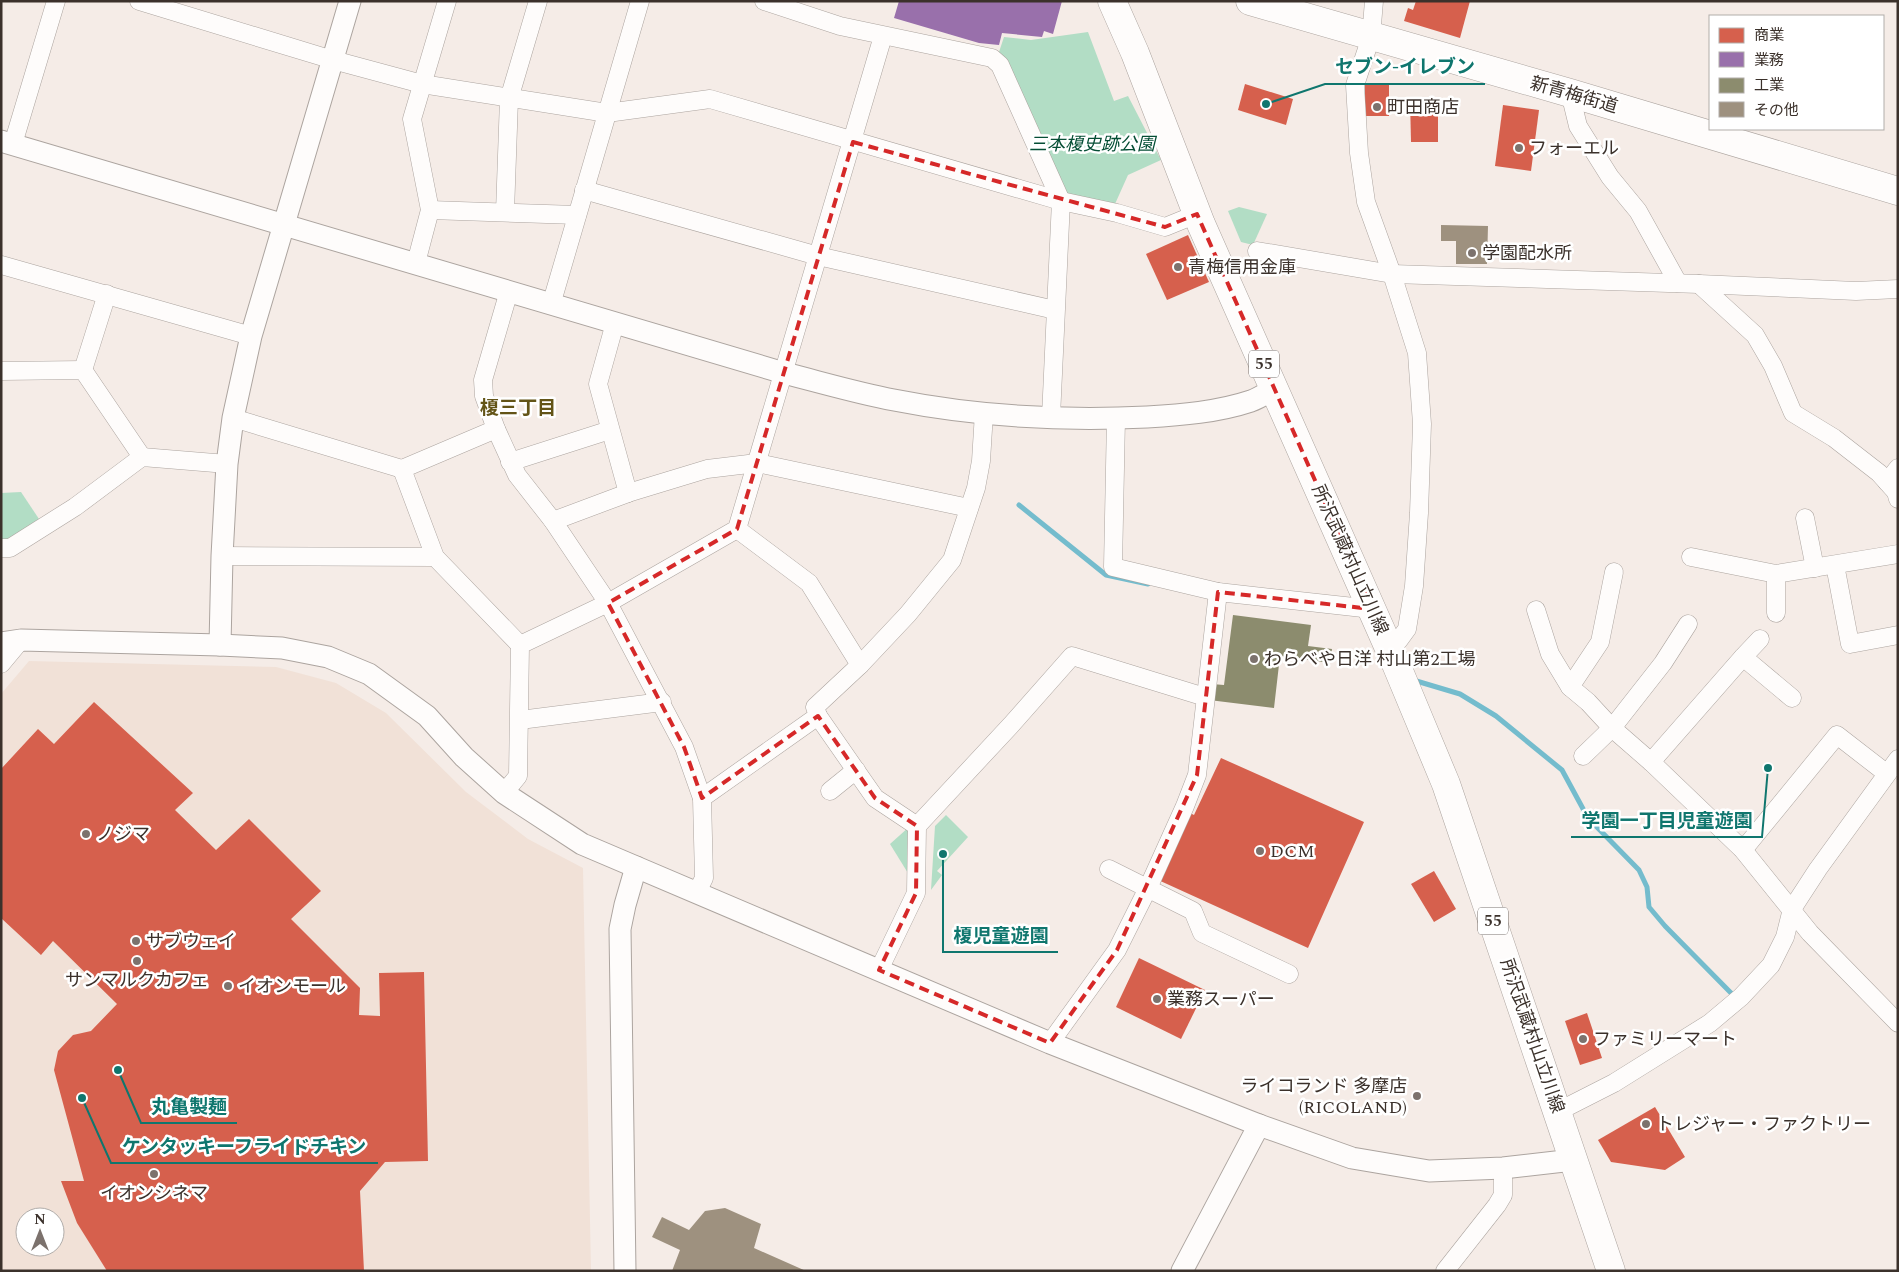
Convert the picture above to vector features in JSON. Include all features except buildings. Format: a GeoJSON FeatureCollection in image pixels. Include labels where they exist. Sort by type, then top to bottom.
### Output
{"type":"FeatureCollection","features":[{"type":"Feature","properties":{"kind":"main road","name":"所沢武蔵村山立川線"},"geometry":{"type":"LineString","coordinates":[[1112,1],[1135,53],[1197,214],[1388,645],[1446,784],[1611,1271]]}},
{"type":"Feature","properties":{"kind":"main road"},"geometry":{"type":"LineString","coordinates":[[1132,1],[1128,10],[1135,53]]}},
{"type":"Feature","properties":{"kind":"main road","name":"新青梅街道"},"geometry":{"type":"LineString","coordinates":[[1250,1],[1570,93],[1898,191]]}},
{"type":"Feature","properties":{"kind":"street"},"geometry":{"type":"LineString","coordinates":[[56,1],[7,143],[784,373],[894,400],[984,413],[1116,418],[1176,415],[1229,407],[1252,401],[1274,389]]}},
{"type":"Feature","properties":{"kind":"street"},"geometry":{"type":"LineString","coordinates":[[139,1],[180,7],[333,60],[422,84],[607,113],[710,99],[1061,201],[1117,213],[1165,227],[1197,214]]}},
{"type":"Feature","properties":{"kind":"street"},"geometry":{"type":"LineString","coordinates":[[220,645],[227,464],[233,418],[251,336],[350,1]]}},
{"type":"Feature","properties":{"kind":"street"},"geometry":{"type":"LineString","coordinates":[[416,263],[430,210],[412,119],[447,1]]}},
{"type":"Feature","properties":{"kind":"street"},"geometry":{"type":"LineString","coordinates":[[505,212],[509,98],[538,1]]}},
{"type":"Feature","properties":{"kind":"street"},"geometry":{"type":"LineString","coordinates":[[551,305],[640,1]]}},
{"type":"Feature","properties":{"kind":"street"},"geometry":{"type":"LineString","coordinates":[[764,1],[840,26],[992,58],[1000,65],[1061,201],[1051,417]]}},
{"type":"Feature","properties":{"kind":"street"},"geometry":{"type":"LineString","coordinates":[[1374,1],[1371,37],[1354,85],[1359,153],[1366,202],[1392,274],[1416,353],[1422,424],[1419,522],[1414,586],[1407,629],[1399,640],[1388,645]]}},
{"type":"Feature","properties":{"kind":"street"},"geometry":{"type":"LineString","coordinates":[[520,645],[608,603],[737,529],[883,36]]}},
{"type":"Feature","properties":{"kind":"street"},"geometry":{"type":"LineString","coordinates":[[1570,93],[1578,126],[1610,177],[1638,211],[1678,283]]}},
{"type":"Feature","properties":{"kind":"street"},"geometry":{"type":"LineString","coordinates":[[584,190],[818,256],[1055,310]]}},
{"type":"Feature","properties":{"kind":"street"},"geometry":{"type":"LineString","coordinates":[[430,210],[577,215]]}},
{"type":"Feature","properties":{"kind":"street"},"geometry":{"type":"LineString","coordinates":[[1257,252],[1392,274],[1856,291],[1898,289]]}},
{"type":"Feature","properties":{"kind":"street"},"geometry":{"type":"LineString","coordinates":[[1,265],[251,336]]}},
{"type":"Feature","properties":{"kind":"street"},"geometry":{"type":"LineString","coordinates":[[1699,284],[1755,335],[1773,366],[1792,412],[1834,438],[1879,472],[1896,492],[1898,499]]}},
{"type":"Feature","properties":{"kind":"street"},"geometry":{"type":"LineString","coordinates":[[509,291],[483,380],[484,396],[496,429],[517,475],[553,521],[608,603],[662,702],[684,747],[702,798],[704,878],[697,892]]}},
{"type":"Feature","properties":{"kind":"street"},"geometry":{"type":"LineString","coordinates":[[83,370],[107,294]]}},
{"type":"Feature","properties":{"kind":"street"},"geometry":{"type":"LineString","coordinates":[[616,323],[598,384],[628,493]]}},
{"type":"Feature","properties":{"kind":"street"},"geometry":{"type":"LineString","coordinates":[[1,372],[83,370]]}},
{"type":"Feature","properties":{"kind":"street"},"geometry":{"type":"LineString","coordinates":[[83,370],[142,457]]}},
{"type":"Feature","properties":{"kind":"street"},"geometry":{"type":"LineString","coordinates":[[917,826],[875,798],[818,716],[814,707],[860,665],[908,614],[952,560],[976,488],[981,461],[984,413]]}},
{"type":"Feature","properties":{"kind":"street"},"geometry":{"type":"LineString","coordinates":[[233,418],[402,469],[496,429]]}},
{"type":"Feature","properties":{"kind":"street"},"geometry":{"type":"LineString","coordinates":[[1116,418],[1113,567],[1218,592],[1372,609]]}},
{"type":"Feature","properties":{"kind":"street"},"geometry":{"type":"LineString","coordinates":[[510,462],[610,430]]}},
{"type":"Feature","properties":{"kind":"street"},"geometry":{"type":"LineString","coordinates":[[1,548],[10,548],[74,507],[142,457],[227,464]]}},
{"type":"Feature","properties":{"kind":"street"},"geometry":{"type":"LineString","coordinates":[[553,521],[628,493],[707,469],[757,463],[969,508]]}},
{"type":"Feature","properties":{"kind":"street"},"geometry":{"type":"LineString","coordinates":[[1887,482],[1898,468]]}},
{"type":"Feature","properties":{"kind":"street"},"geometry":{"type":"LineString","coordinates":[[402,469],[435,557],[520,645],[518,776],[504,793]]}},
{"type":"Feature","properties":{"kind":"street"},"geometry":{"type":"LineString","coordinates":[[1805,518],[1815,568]]}},
{"type":"Feature","properties":{"kind":"street"},"geometry":{"type":"LineString","coordinates":[[737,529],[809,583],[860,665]]}},
{"type":"Feature","properties":{"kind":"street"},"geometry":{"type":"LineString","coordinates":[[1691,557],[1776,574],[1898,554]]}},
{"type":"Feature","properties":{"kind":"street"},"geometry":{"type":"LineString","coordinates":[[222,556],[435,557]]}},
{"type":"Feature","properties":{"kind":"street"},"geometry":{"type":"LineString","coordinates":[[1835,565],[1850,644],[1898,635]]}},
{"type":"Feature","properties":{"kind":"street"},"geometry":{"type":"LineString","coordinates":[[1570,687],[1600,642],[1614,572]]}},
{"type":"Feature","properties":{"kind":"street"},"geometry":{"type":"LineString","coordinates":[[1776,574],[1776,613]]}},
{"type":"Feature","properties":{"kind":"street"},"geometry":{"type":"LineString","coordinates":[[1050,1043],[1116,950],[1148,888],[1197,775],[1218,592]]}},
{"type":"Feature","properties":{"kind":"street"},"geometry":{"type":"LineString","coordinates":[[1536,610],[1550,654],[1570,687],[1743,850],[1810,933],[1898,1023]]}},
{"type":"Feature","properties":{"kind":"street"},"geometry":{"type":"LineString","coordinates":[[1583,756],[1612,728],[1662,663],[1688,624]]}},
{"type":"Feature","properties":{"kind":"street"},"geometry":{"type":"LineString","coordinates":[[1651,762],[1760,639]]}},
{"type":"Feature","properties":{"kind":"street"},"geometry":{"type":"LineString","coordinates":[[1,664],[11,642],[220,645],[282,648],[328,657],[370,674],[427,716],[464,757],[504,793],[582,844],[1050,1043],[1259,1125],[1352,1158],[1428,1171],[1503,1168],[1573,1160]]}},
{"type":"Feature","properties":{"kind":"street"},"geometry":{"type":"LineString","coordinates":[[879,970],[916,893],[917,826],[1072,656],[1205,697]]}},
{"type":"Feature","properties":{"kind":"street"},"geometry":{"type":"LineString","coordinates":[[1743,657],[1792,698]]}},
{"type":"Feature","properties":{"kind":"street"},"geometry":{"type":"LineString","coordinates":[[520,720],[662,702]]}},
{"type":"Feature","properties":{"kind":"street"},"geometry":{"type":"LineString","coordinates":[[702,798],[818,716]]}},
{"type":"Feature","properties":{"kind":"street"},"geometry":{"type":"LineString","coordinates":[[1743,850],[1837,735],[1886,774]]}},
{"type":"Feature","properties":{"kind":"street"},"geometry":{"type":"LineString","coordinates":[[1557,1112],[1614,1083],[1710,1023],[1741,997],[1771,965],[1785,937],[1792,909],[1818,869],[1898,759]]}},
{"type":"Feature","properties":{"kind":"street"},"geometry":{"type":"LineString","coordinates":[[830,791],[856,770]]}},
{"type":"Feature","properties":{"kind":"street"},"geometry":{"type":"LineString","coordinates":[[625,1271],[620,929],[624,905],[636,868]]}},
{"type":"Feature","properties":{"kind":"street"},"geometry":{"type":"LineString","coordinates":[[1109,869],[1193,911],[1202,933],[1289,974]]}},
{"type":"Feature","properties":{"kind":"street"},"geometry":{"type":"LineString","coordinates":[[1182,1271],[1259,1125]]}},
{"type":"Feature","properties":{"kind":"street"},"geometry":{"type":"LineString","coordinates":[[1445,1271],[1503,1195],[1503,1168]]}},
{"type":"Feature","properties":{"kind":"highlighted area"},"geometry":{"type":"Polygon","coordinates":[[[853,142],[1165,227],[1197,214],[1372,609],[1218,592],[1197,775],[1117,950],[1050,1043],[879,970],[916,893],[917,826],[875,798],[818,716],[702,798],[684,747],[608,603],[737,529],[853,142]]]}},
{"type":"Feature","properties":{"kind":"shaded area"},"geometry":{"type":"Polygon","coordinates":[[[29,661],[276,667],[336,683],[386,713],[466,792],[528,839],[583,868],[591,1271],[1,1271],[1,694],[29,661]]]}},
{"type":"Feature","properties":{"kind":"green space","name":"三本榎史跡公園"},"geometry":{"type":"Polygon","coordinates":[[[1088,32],[1114,101],[1128,96],[1161,160],[1128,175],[1115,204],[1066,197],[1060,191],[999,52],[1004,37],[1031,40],[1088,32]]]}},
{"type":"Feature","properties":{"kind":"green space"},"geometry":{"type":"Polygon","coordinates":[[[1239,207],[1267,214],[1253,245],[1241,242],[1228,211],[1239,207]]]}},
{"type":"Feature","properties":{"kind":"green space"},"geometry":{"type":"Polygon","coordinates":[[[21,492],[39,519],[9,539],[1,539],[1,493],[21,492]]]}},
{"type":"Feature","properties":{"kind":"green space"},"geometry":{"type":"Polygon","coordinates":[[[946,815],[968,837],[937,871],[942,875],[931,890],[935,826],[946,815]]]}},
{"type":"Feature","properties":{"kind":"green space"},"geometry":{"type":"Polygon","coordinates":[[[909,827],[911,878],[890,844],[909,827]]]}},
{"type":"Feature","properties":{"kind":"waterway"},"geometry":{"type":"LineString","coordinates":[[1019,505],[1106,575],[1148,584]]}},
{"type":"Feature","properties":{"kind":"waterway"},"geometry":{"type":"LineString","coordinates":[[1413,680],[1460,694],[1496,716],[1562,770],[1588,818],[1639,870],[1647,887],[1649,907],[1665,926],[1732,994]]}},
{"type":"Feature","properties":{"kind":"place","name":"セブン-イレブン"},"geometry":{"type":"Point","coordinates":[1266,104]}},
{"type":"Feature","properties":{"kind":"place","name":"町田商店"},"geometry":{"type":"Point","coordinates":[1377,107]}},
{"type":"Feature","properties":{"kind":"place","name":"フォーエル"},"geometry":{"type":"Point","coordinates":[1519,148]}},
{"type":"Feature","properties":{"kind":"place","name":"学園配水所"},"geometry":{"type":"Point","coordinates":[1472,253]}},
{"type":"Feature","properties":{"kind":"place","name":"青梅信用金庫"},"geometry":{"type":"Point","coordinates":[1178,267]}},
{"type":"Feature","properties":{"kind":"place","name":"わらべや日洋 村山第2工場"},"geometry":{"type":"Point","coordinates":[1254,659]}},
{"type":"Feature","properties":{"kind":"place","name":"学園一丁目児童遊園"},"geometry":{"type":"Point","coordinates":[1768,768]}},
{"type":"Feature","properties":{"kind":"place","name":"ノジマ"},"geometry":{"type":"Point","coordinates":[86,834]}},
{"type":"Feature","properties":{"kind":"place","name":"DCM"},"geometry":{"type":"Point","coordinates":[1260,851]}},
{"type":"Feature","properties":{"kind":"place","name":"榎児童遊園"},"geometry":{"type":"Point","coordinates":[943,854]}},
{"type":"Feature","properties":{"kind":"place","name":"サブウェイ"},"geometry":{"type":"Point","coordinates":[136,941]}},
{"type":"Feature","properties":{"kind":"place","name":"サンマルクカフェ"},"geometry":{"type":"Point","coordinates":[137,961]}},
{"type":"Feature","properties":{"kind":"place","name":"イオンモール"},"geometry":{"type":"Point","coordinates":[228,986]}},
{"type":"Feature","properties":{"kind":"place","name":"業務スーパー"},"geometry":{"type":"Point","coordinates":[1157,999]}},
{"type":"Feature","properties":{"kind":"place","name":"ファミリーマート"},"geometry":{"type":"Point","coordinates":[1583,1039]}},
{"type":"Feature","properties":{"kind":"place","name":"丸亀製麺"},"geometry":{"type":"Point","coordinates":[118,1070]}},
{"type":"Feature","properties":{"kind":"place","name":"ライコランド 多摩店 (RICOLAND)"},"geometry":{"type":"Point","coordinates":[1417,1096]}},
{"type":"Feature","properties":{"kind":"place","name":"ケンタッキーフライドチキン"},"geometry":{"type":"Point","coordinates":[82,1098]}},
{"type":"Feature","properties":{"kind":"place","name":"トレジャー・ファクトリー"},"geometry":{"type":"Point","coordinates":[1646,1124]}},
{"type":"Feature","properties":{"kind":"place","name":"イオンシネマ"},"geometry":{"type":"Point","coordinates":[154,1174]}},
{"type":"Feature","properties":{"kind":"district","name":"榎三丁目"},"geometry":{"type":"Point","coordinates":[518,408]}}]}
